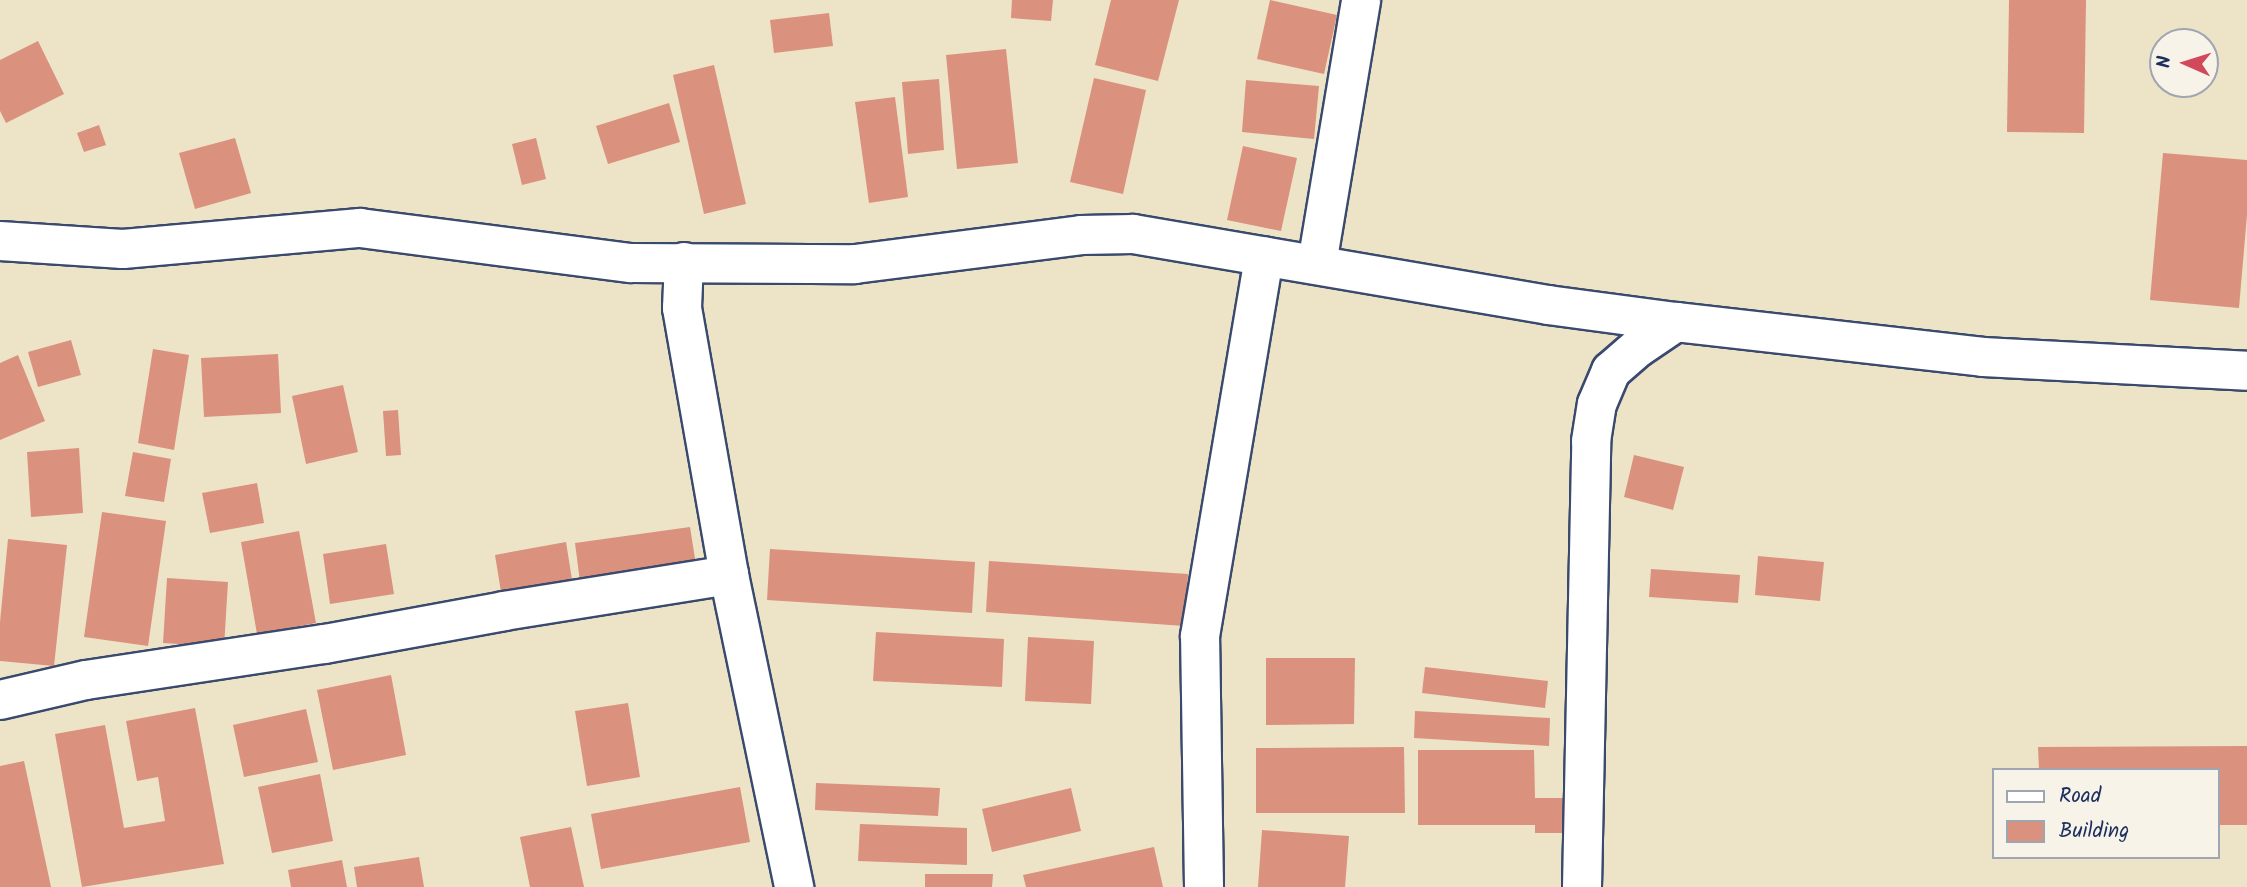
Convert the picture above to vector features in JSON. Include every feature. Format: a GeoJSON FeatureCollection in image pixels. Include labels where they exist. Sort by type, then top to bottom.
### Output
{"type":"FeatureCollection","features":[{"type":"Feature","properties":{"kind":"street"},"geometry":{"type":"LineString","coordinates":[[1317,264],[1361,0]]}},
{"type":"Feature","properties":{"kind":"street"},"geometry":{"type":"LineString","coordinates":[[0,241],[123,249],[360,228],[631,263],[684,262],[695,265],[855,264],[1081,234],[1133,234],[1548,305],[1676,322],[1983,358],[2247,371]]}},
{"type":"Feature","properties":{"kind":"street"},"geometry":{"type":"LineString","coordinates":[[1204,887],[1200,636],[1264,256]]}},
{"type":"Feature","properties":{"kind":"street"},"geometry":{"type":"LineString","coordinates":[[684,262],[682,308],[729,575],[794,887]]}},
{"type":"Feature","properties":{"kind":"street"},"geometry":{"type":"LineString","coordinates":[[1583,887],[1591,442],[1597,404],[1611,371],[1639,347],[1676,322]]}},
{"type":"Feature","properties":{"kind":"street"},"geometry":{"type":"LineString","coordinates":[[0,700],[86,680],[312,646],[504,611],[729,575]]}},
{"type":"Feature","properties":{"kind":"building"},"geometry":{"type":"Polygon","coordinates":[[[1012,0],[1053,0],[1051,21],[1011,18],[1012,0]]]}},
{"type":"Feature","properties":{"kind":"building"},"geometry":{"type":"Polygon","coordinates":[[[1111,0],[1179,0],[1158,81],[1095,65],[1111,0]]]}},
{"type":"Feature","properties":{"kind":"building"},"geometry":{"type":"Polygon","coordinates":[[[1270,0],[1337,15],[1324,74],[1257,59],[1270,0]]]}},
{"type":"Feature","properties":{"kind":"building"},"geometry":{"type":"Polygon","coordinates":[[[2009,0],[2086,0],[2084,133],[2007,132],[2009,0]]]}},
{"type":"Feature","properties":{"kind":"building"},"geometry":{"type":"Polygon","coordinates":[[[829,13],[833,46],[774,53],[770,20],[829,13]]]}},
{"type":"Feature","properties":{"kind":"building"},"geometry":{"type":"Polygon","coordinates":[[[38,41],[64,94],[6,123],[0,111],[0,60],[38,41]]]}},
{"type":"Feature","properties":{"kind":"building"},"geometry":{"type":"Polygon","coordinates":[[[1006,49],[1018,163],[957,169],[946,55],[1006,49]]]}},
{"type":"Feature","properties":{"kind":"building"},"geometry":{"type":"Polygon","coordinates":[[[714,65],[746,204],[704,214],[673,75],[714,65]]]}},
{"type":"Feature","properties":{"kind":"building"},"geometry":{"type":"Polygon","coordinates":[[[1094,78],[1146,90],[1123,194],[1070,182],[1094,78]]]}},
{"type":"Feature","properties":{"kind":"building"},"geometry":{"type":"Polygon","coordinates":[[[939,79],[944,150],[908,154],[902,82],[939,79]]]}},
{"type":"Feature","properties":{"kind":"building"},"geometry":{"type":"Polygon","coordinates":[[[1246,80],[1319,86],[1314,139],[1242,132],[1246,80]]]}},
{"type":"Feature","properties":{"kind":"building"},"geometry":{"type":"Polygon","coordinates":[[[895,97],[908,197],[869,203],[855,102],[895,97]]]}},
{"type":"Feature","properties":{"kind":"building"},"geometry":{"type":"Polygon","coordinates":[[[669,103],[680,142],[608,164],[596,126],[669,103]]]}},
{"type":"Feature","properties":{"kind":"building"},"geometry":{"type":"Polygon","coordinates":[[[99,125],[106,145],[84,152],[77,133],[99,125]]]}},
{"type":"Feature","properties":{"kind":"building"},"geometry":{"type":"Polygon","coordinates":[[[235,138],[251,193],[195,209],[179,153],[235,138]]]}},
{"type":"Feature","properties":{"kind":"building"},"geometry":{"type":"Polygon","coordinates":[[[536,138],[546,179],[522,185],[512,144],[536,138]]]}},
{"type":"Feature","properties":{"kind":"building"},"geometry":{"type":"Polygon","coordinates":[[[1243,146],[1297,158],[1281,231],[1227,220],[1243,146]]]}},
{"type":"Feature","properties":{"kind":"building"},"geometry":{"type":"Polygon","coordinates":[[[2163,153],[2247,160],[2247,215],[2239,308],[2150,300],[2163,153]]]}},
{"type":"Feature","properties":{"kind":"building"},"geometry":{"type":"Polygon","coordinates":[[[71,340],[81,375],[38,387],[28,352],[71,340]]]}},
{"type":"Feature","properties":{"kind":"building"},"geometry":{"type":"Polygon","coordinates":[[[153,349],[189,355],[174,450],[138,443],[153,349]]]}},
{"type":"Feature","properties":{"kind":"building"},"geometry":{"type":"Polygon","coordinates":[[[278,354],[281,413],[204,417],[201,358],[278,354]]]}},
{"type":"Feature","properties":{"kind":"building"},"geometry":{"type":"Polygon","coordinates":[[[18,355],[45,421],[0,440],[0,363],[18,355]]]}},
{"type":"Feature","properties":{"kind":"building"},"geometry":{"type":"Polygon","coordinates":[[[343,385],[358,452],[306,464],[292,396],[343,385]]]}},
{"type":"Feature","properties":{"kind":"building"},"geometry":{"type":"Polygon","coordinates":[[[398,410],[401,455],[386,456],[383,411],[398,410]]]}},
{"type":"Feature","properties":{"kind":"building"},"geometry":{"type":"Polygon","coordinates":[[[79,448],[83,513],[31,517],[27,452],[79,448]]]}},
{"type":"Feature","properties":{"kind":"building"},"geometry":{"type":"Polygon","coordinates":[[[133,452],[171,459],[164,502],[125,496],[133,452]]]}},
{"type":"Feature","properties":{"kind":"building"},"geometry":{"type":"Polygon","coordinates":[[[1634,455],[1684,467],[1673,510],[1624,497],[1634,455]]]}},
{"type":"Feature","properties":{"kind":"building"},"geometry":{"type":"Polygon","coordinates":[[[257,483],[264,523],[210,533],[202,493],[257,483]]]}},
{"type":"Feature","properties":{"kind":"building"},"geometry":{"type":"Polygon","coordinates":[[[102,512],[166,521],[148,646],[84,637],[102,512]]]}},
{"type":"Feature","properties":{"kind":"building"},"geometry":{"type":"Polygon","coordinates":[[[690,527],[696,565],[580,582],[575,543],[690,527]]]}},
{"type":"Feature","properties":{"kind":"building"},"geometry":{"type":"Polygon","coordinates":[[[299,531],[316,623],[257,634],[241,542],[299,531]]]}},
{"type":"Feature","properties":{"kind":"building"},"geometry":{"type":"Polygon","coordinates":[[[8,539],[67,545],[54,666],[0,661],[0,622],[8,539]]]}},
{"type":"Feature","properties":{"kind":"building"},"geometry":{"type":"Polygon","coordinates":[[[566,542],[573,586],[502,598],[495,555],[566,542]]]}},
{"type":"Feature","properties":{"kind":"building"},"geometry":{"type":"Polygon","coordinates":[[[386,544],[394,594],[330,604],[323,554],[386,544]]]}},
{"type":"Feature","properties":{"kind":"building"},"geometry":{"type":"Polygon","coordinates":[[[770,549],[975,562],[972,613],[767,600],[770,549]]]}},
{"type":"Feature","properties":{"kind":"building"},"geometry":{"type":"Polygon","coordinates":[[[1758,556],[1824,562],[1820,601],[1755,595],[1758,556]]]}},
{"type":"Feature","properties":{"kind":"building"},"geometry":{"type":"Polygon","coordinates":[[[989,561],[1188,574],[1184,626],[986,612],[989,561]]]}},
{"type":"Feature","properties":{"kind":"building"},"geometry":{"type":"Polygon","coordinates":[[[1651,569],[1740,575],[1738,603],[1649,597],[1651,569]]]}},
{"type":"Feature","properties":{"kind":"building"},"geometry":{"type":"Polygon","coordinates":[[[167,578],[228,582],[224,647],[163,643],[167,578]]]}},
{"type":"Feature","properties":{"kind":"building"},"geometry":{"type":"Polygon","coordinates":[[[876,632],[1004,639],[1002,687],[873,681],[876,632]]]}},
{"type":"Feature","properties":{"kind":"building"},"geometry":{"type":"Polygon","coordinates":[[[1028,637],[1094,641],[1091,704],[1025,701],[1028,637]]]}},
{"type":"Feature","properties":{"kind":"building"},"geometry":{"type":"Polygon","coordinates":[[[1266,658],[1355,658],[1354,724],[1266,725],[1266,658]]]}},
{"type":"Feature","properties":{"kind":"building"},"geometry":{"type":"Polygon","coordinates":[[[1425,667],[1548,681],[1545,708],[1422,693],[1425,667]]]}},
{"type":"Feature","properties":{"kind":"building"},"geometry":{"type":"Polygon","coordinates":[[[391,675],[406,755],[333,770],[317,690],[391,675]]]}},
{"type":"Feature","properties":{"kind":"building"},"geometry":{"type":"Polygon","coordinates":[[[628,703],[640,777],[587,786],[575,711],[628,703]]]}},
{"type":"Feature","properties":{"kind":"building"},"geometry":{"type":"Polygon","coordinates":[[[195,708],[224,864],[82,887],[55,734],[105,725],[124,828],[165,821],[158,777],[137,781],[126,721],[195,708]]]}},
{"type":"Feature","properties":{"kind":"building"},"geometry":{"type":"Polygon","coordinates":[[[306,709],[318,762],[244,777],[233,725],[306,709]]]}},
{"type":"Feature","properties":{"kind":"building"},"geometry":{"type":"Polygon","coordinates":[[[1415,711],[1550,718],[1549,746],[1414,738],[1415,711]]]}},
{"type":"Feature","properties":{"kind":"building"},"geometry":{"type":"Polygon","coordinates":[[[2247,746],[2247,825],[2219,825],[2219,768],[2039,768],[2038,747],[2247,746]]]}},
{"type":"Feature","properties":{"kind":"building"},"geometry":{"type":"Polygon","coordinates":[[[1404,747],[1405,813],[1256,813],[1256,748],[1404,747]]]}},
{"type":"Feature","properties":{"kind":"building"},"geometry":{"type":"Polygon","coordinates":[[[1418,750],[1534,750],[1535,798],[1566,798],[1566,833],[1535,833],[1535,825],[1418,825],[1418,750]]]}},
{"type":"Feature","properties":{"kind":"building"},"geometry":{"type":"Polygon","coordinates":[[[24,761],[51,887],[0,887],[0,766],[24,761]]]}},
{"type":"Feature","properties":{"kind":"building"},"geometry":{"type":"Polygon","coordinates":[[[320,774],[333,841],[272,853],[258,787],[320,774]]]}},
{"type":"Feature","properties":{"kind":"building"},"geometry":{"type":"Polygon","coordinates":[[[816,783],[940,788],[938,816],[815,810],[816,783]]]}},
{"type":"Feature","properties":{"kind":"building"},"geometry":{"type":"Polygon","coordinates":[[[740,787],[750,842],[601,869],[591,814],[740,787]]]}},
{"type":"Feature","properties":{"kind":"building"},"geometry":{"type":"Polygon","coordinates":[[[1071,788],[1081,831],[992,852],[982,809],[1071,788]]]}},
{"type":"Feature","properties":{"kind":"building"},"geometry":{"type":"Polygon","coordinates":[[[860,824],[967,828],[967,865],[858,861],[860,824]]]}},
{"type":"Feature","properties":{"kind":"building"},"geometry":{"type":"Polygon","coordinates":[[[571,827],[584,887],[530,887],[520,837],[571,827]]]}},
{"type":"Feature","properties":{"kind":"building"},"geometry":{"type":"Polygon","coordinates":[[[1262,830],[1349,836],[1345,887],[1258,887],[1262,830]]]}},
{"type":"Feature","properties":{"kind":"building"},"geometry":{"type":"Polygon","coordinates":[[[1154,847],[1163,887],[1026,887],[1023,875],[1154,847]]]}},
{"type":"Feature","properties":{"kind":"building"},"geometry":{"type":"Polygon","coordinates":[[[419,857],[424,887],[357,887],[354,867],[419,857]]]}},
{"type":"Feature","properties":{"kind":"building"},"geometry":{"type":"Polygon","coordinates":[[[342,860],[347,887],[291,887],[288,870],[342,860]]]}},
{"type":"Feature","properties":{"kind":"building"},"geometry":{"type":"Polygon","coordinates":[[[925,874],[993,874],[992,887],[925,887],[925,874]]]}}]}
